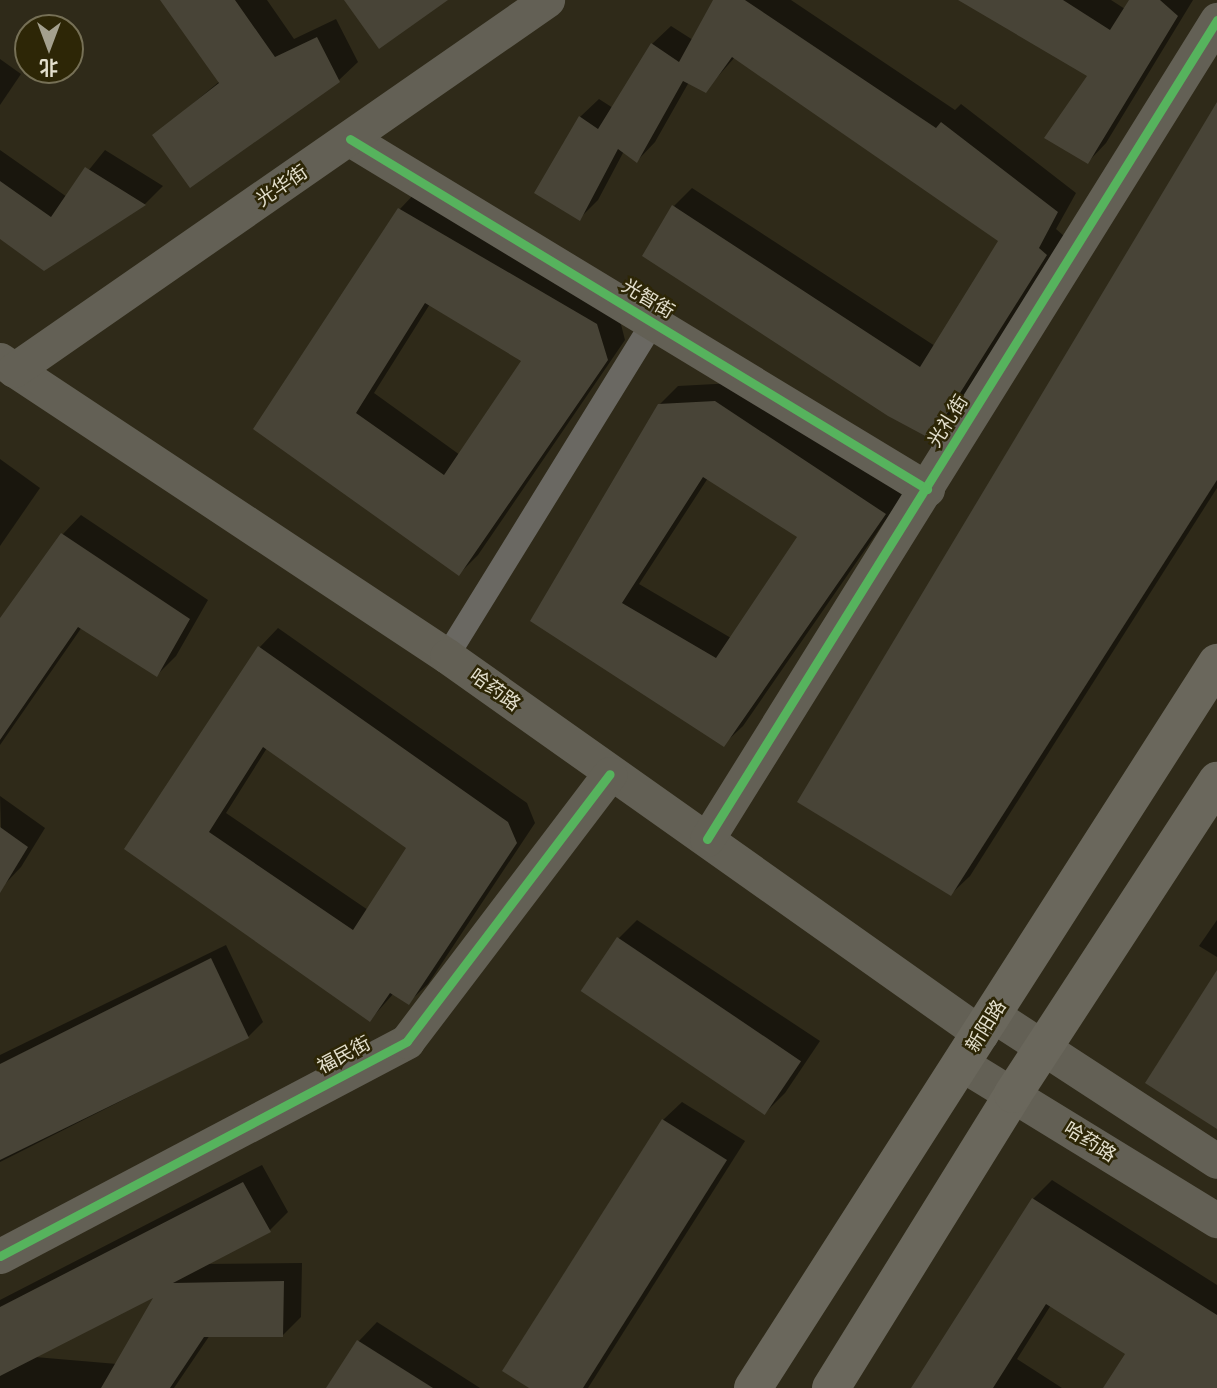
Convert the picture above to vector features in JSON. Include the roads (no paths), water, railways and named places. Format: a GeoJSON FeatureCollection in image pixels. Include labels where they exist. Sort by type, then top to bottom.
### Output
{"type":"FeatureCollection","features":[{"type":"Feature","properties":{"kind":"main road","name":"新阳路"},"geometry":{"type":"LineString","coordinates":[[753,1388],[1217,663]]}},
{"type":"Feature","properties":{"kind":"main road"},"geometry":{"type":"LineString","coordinates":[[831,1388],[1013,1094],[1217,781]]}},
{"type":"Feature","properties":{"kind":"street","name":"光华街"},"geometry":{"type":"LineString","coordinates":[[7,365],[350,139],[547,0]]}},
{"type":"Feature","properties":{"kind":"street","name":"光礼街"},"geometry":{"type":"LineString","coordinates":[[707,839],[1217,20]]}},
{"type":"Feature","properties":{"kind":"street","name":"光智街"},"geometry":{"type":"LineString","coordinates":[[350,139],[927,489]]}},
{"type":"Feature","properties":{"kind":"street"},"geometry":{"type":"LineString","coordinates":[[447,656],[653,323]]}},
{"type":"Feature","properties":{"kind":"street","name":"哈药路"},"geometry":{"type":"LineString","coordinates":[[7,365],[447,656],[610,774],[707,839],[979,1037],[1013,1094],[1217,1220]]}},
{"type":"Feature","properties":{"kind":"street","name":"福民街"},"geometry":{"type":"LineString","coordinates":[[0,1256],[407,1041],[610,774]]}},
{"type":"Feature","properties":{"kind":"street","name":"哈药路"},"geometry":{"type":"LineString","coordinates":[[979,1037],[1044,1049],[1217,1161]]}}]}
